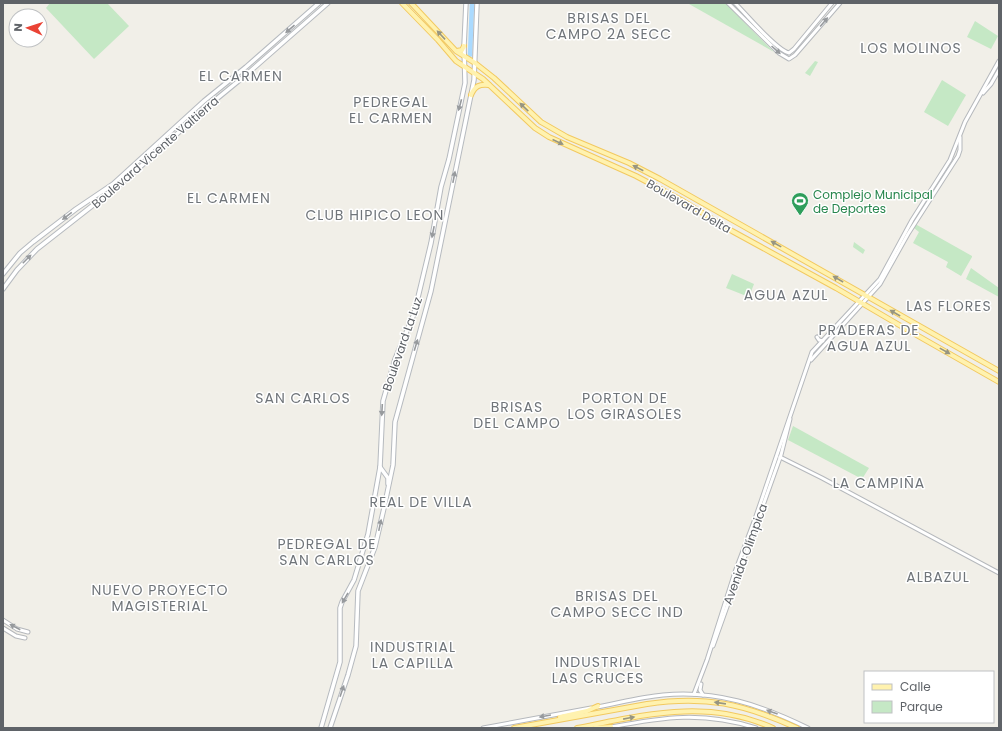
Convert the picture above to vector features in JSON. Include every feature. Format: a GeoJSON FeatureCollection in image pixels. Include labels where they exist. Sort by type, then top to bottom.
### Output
{"type":"FeatureCollection","features":[{"type":"Feature","properties":{"kind":"main road","name":"Boulevard Vicente Valtierra"},"geometry":{"type":"LineString","coordinates":[[3,274],[20,253],[76,208],[113,184],[204,101],[246,67],[319,3]]}},
{"type":"Feature","properties":{"kind":"main road","name":"Boulevard Vicente Valtierra"},"geometry":{"type":"LineString","coordinates":[[3,289],[17,270],[37,249],[129,178],[208,106],[257,66],[328,3]]}},
{"type":"Feature","properties":{"kind":"main road","name":"Boulevard Delta"},"geometry":{"type":"LineString","coordinates":[[402,3],[456,61],[490,85],[539,131],[556,141],[636,176],[683,201],[732,231],[861,302],[999,382]]}},
{"type":"Feature","properties":{"kind":"main road","name":"Boulevard Delta"},"geometry":{"type":"LineString","coordinates":[[410,3],[456,50],[501,84],[541,122],[567,137],[612,156],[660,179],[999,371]]}},
{"type":"Feature","properties":{"kind":"main road","name":"Boulevard La Luz"},"geometry":{"type":"LineString","coordinates":[[321,727],[340,662],[340,608],[354,580],[368,534],[380,474],[383,400],[395,359],[414,314],[426,268],[440,187],[448,166],[457,116],[464,89],[466,3]]}},
{"type":"Feature","properties":{"kind":"main road","name":"Boulevard La Luz"},"geometry":{"type":"LineString","coordinates":[[330,728],[356,646],[358,591],[377,540],[389,489],[392,474],[395,422],[431,291],[471,95],[475,73],[477,3]]}},
{"type":"Feature","properties":{"kind":"main road"},"geometry":{"type":"LineString","coordinates":[[410,12],[415,7]]}},
{"type":"Feature","properties":{"kind":"main road"},"geometry":{"type":"LineString","coordinates":[[456,50],[462,50],[464,46]]}},
{"type":"Feature","properties":{"kind":"main road"},"geometry":{"type":"LineString","coordinates":[[471,95],[475,87],[478,85],[490,85]]}},
{"type":"Feature","properties":{"kind":"main road"},"geometry":{"type":"LineString","coordinates":[[593,157],[600,156],[600,153],[597,150]]}},
{"type":"Feature","properties":{"kind":"main road"},"geometry":{"type":"LineString","coordinates":[[607,163],[607,157],[612,156]]}},
{"type":"Feature","properties":{"kind":"main road"},"geometry":{"type":"LineString","coordinates":[[911,332],[913,327],[919,327]]}},
{"type":"Feature","properties":{"kind":"main road"},"geometry":{"type":"LineString","coordinates":[[380,467],[388,478],[389,489]]}},
{"type":"Feature","properties":{"kind":"main road"},"geometry":{"type":"LineString","coordinates":[[380,474],[392,474]]}},
{"type":"Feature","properties":{"kind":"main road"},"geometry":{"type":"LineString","coordinates":[[354,580],[361,582]]}},
{"type":"Feature","properties":{"kind":"main road"},"geometry":{"type":"LineString","coordinates":[[514,728],[666,701],[692,700],[723,703],[750,709],[776,718],[797,728]]}},
{"type":"Feature","properties":{"kind":"main road"},"geometry":{"type":"LineString","coordinates":[[547,722],[587,711],[598,706]]}},
{"type":"Feature","properties":{"kind":"main road"},"geometry":{"type":"LineString","coordinates":[[577,728],[655,713],[690,711],[728,714],[773,728]]}},
{"type":"Feature","properties":{"kind":"main road"},"geometry":{"type":"LineString","coordinates":[[595,728],[609,728]]}},
{"type":"Feature","properties":{"kind":"street"},"geometry":{"type":"LineString","coordinates":[[728,3],[779,53],[788,59],[795,56],[840,3]]}},
{"type":"Feature","properties":{"kind":"street"},"geometry":{"type":"LineString","coordinates":[[735,3],[770,39],[784,51],[789,53],[832,3]]}},
{"type":"Feature","properties":{"kind":"street","name":"Avenida Olímpica"},"geometry":{"type":"LineString","coordinates":[[694,694],[707,660],[735,572],[788,432],[791,413],[812,352],[861,302],[869,296],[884,279],[908,234],[958,156],[960,150],[960,134],[965,122],[999,61]]}},
{"type":"Feature","properties":{"kind":"street","name":"Avenida Olímpica"},"geometry":{"type":"LineString","coordinates":[[981,94],[991,84],[999,70]]}},
{"type":"Feature","properties":{"kind":"street","name":"Avenida Olímpica"},"geometry":{"type":"LineString","coordinates":[[809,361],[861,302]]}},
{"type":"Feature","properties":{"kind":"street"},"geometry":{"type":"LineString","coordinates":[[817,337],[822,341]]}},
{"type":"Feature","properties":{"kind":"street"},"geometry":{"type":"LineString","coordinates":[[778,456],[829,481],[999,573]]}},
{"type":"Feature","properties":{"kind":"street","name":"Avenida Olímpica"},"geometry":{"type":"LineString","coordinates":[[703,695],[700,688],[703,677],[778,456]]}},
{"type":"Feature","properties":{"kind":"street"},"geometry":{"type":"LineString","coordinates":[[3,620],[17,629],[28,632]]}},
{"type":"Feature","properties":{"kind":"street"},"geometry":{"type":"LineString","coordinates":[[3,628],[16,636],[25,638]]}},
{"type":"Feature","properties":{"kind":"street"},"geometry":{"type":"LineString","coordinates":[[483,728],[646,697],[694,694],[738,700],[775,712],[808,728]]}},
{"type":"Feature","properties":{"kind":"street"},"geometry":{"type":"LineString","coordinates":[[609,728],[666,717],[695,716],[719,718],[756,728]]}},
{"type":"Feature","properties":{"kind":"green space"},"geometry":{"type":"Polygon","coordinates":[[[50,3],[107,3],[129,26],[94,59],[48,10],[48,8],[46,8],[50,3]]]}},
{"type":"Feature","properties":{"kind":"green space"},"geometry":{"type":"Polygon","coordinates":[[[725,3],[774,52],[689,4],[725,3]]]}},
{"type":"Feature","properties":{"kind":"green space"},"geometry":{"type":"Polygon","coordinates":[[[975,21],[998,36],[991,49],[967,37],[975,21]]]}},
{"type":"Feature","properties":{"kind":"green space"},"geometry":{"type":"Polygon","coordinates":[[[815,61],[818,62],[810,76],[805,73],[815,61]]]}},
{"type":"Feature","properties":{"kind":"green space"},"geometry":{"type":"Polygon","coordinates":[[[942,80],[966,95],[948,126],[924,112],[942,80]]]}},
{"type":"Feature","properties":{"kind":"green space"},"geometry":{"type":"Polygon","coordinates":[[[915,225],[972,256],[961,276],[946,267],[948,262],[913,243],[919,232],[914,228],[915,225]]]}},
{"type":"Feature","properties":{"kind":"green space"},"geometry":{"type":"Polygon","coordinates":[[[854,242],[865,250],[863,254],[853,247],[854,242]]]}},
{"type":"Feature","properties":{"kind":"green space"},"geometry":{"type":"Polygon","coordinates":[[[971,268],[999,288],[999,297],[966,279],[971,268]]]}},
{"type":"Feature","properties":{"kind":"green space"},"geometry":{"type":"Polygon","coordinates":[[[732,274],[754,284],[749,297],[726,288],[732,274]]]}},
{"type":"Feature","properties":{"kind":"green space"},"geometry":{"type":"Polygon","coordinates":[[[793,426],[869,468],[862,479],[788,440],[793,426]]]}},
{"type":"Feature","properties":{"kind":"waterway"},"geometry":{"type":"LineString","coordinates":[[470,55],[472,3]]}},
{"type":"Feature","properties":{"kind":"place","name":"Complejo Municipal de Deportes"},"geometry":{"type":"Point","coordinates":[800,216]}},
{"type":"Feature","properties":{"kind":"district","name":"BRISAS DEL CAMPO 2A SECC"},"geometry":{"type":"Point","coordinates":[609,26]}},
{"type":"Feature","properties":{"kind":"district","name":"LOS MOLINOS"},"geometry":{"type":"Point","coordinates":[911,48]}},
{"type":"Feature","properties":{"kind":"district","name":"EL CARMEN"},"geometry":{"type":"Point","coordinates":[241,76]}},
{"type":"Feature","properties":{"kind":"district","name":"PEDREGAL EL CARMEN"},"geometry":{"type":"Point","coordinates":[391,110]}},
{"type":"Feature","properties":{"kind":"district","name":"EL CARMEN"},"geometry":{"type":"Point","coordinates":[229,198]}},
{"type":"Feature","properties":{"kind":"district","name":"CLUB HIPICO LEON"},"geometry":{"type":"Point","coordinates":[375,215]}},
{"type":"Feature","properties":{"kind":"district","name":"AGUA AZUL"},"geometry":{"type":"Point","coordinates":[786,295]}},
{"type":"Feature","properties":{"kind":"district","name":"LAS FLORES"},"geometry":{"type":"Point","coordinates":[949,306]}},
{"type":"Feature","properties":{"kind":"district","name":"PRADERAS DE AGUA AZUL"},"geometry":{"type":"Point","coordinates":[869,338]}},
{"type":"Feature","properties":{"kind":"district","name":"SAN CARLOS"},"geometry":{"type":"Point","coordinates":[303,398]}},
{"type":"Feature","properties":{"kind":"district","name":"PORTON DE LOS GIRASOLES"},"geometry":{"type":"Point","coordinates":[625,406]}},
{"type":"Feature","properties":{"kind":"district","name":"BRISAS DEL CAMPO"},"geometry":{"type":"Point","coordinates":[517,416]}},
{"type":"Feature","properties":{"kind":"district","name":"LA CAMPIÑA"},"geometry":{"type":"Point","coordinates":[879,483]}},
{"type":"Feature","properties":{"kind":"district","name":"REAL DE VILLA"},"geometry":{"type":"Point","coordinates":[421,502]}},
{"type":"Feature","properties":{"kind":"district","name":"PEDREGAL DE SAN CARLOS"},"geometry":{"type":"Point","coordinates":[327,552]}},
{"type":"Feature","properties":{"kind":"district","name":"ALBAZUL"},"geometry":{"type":"Point","coordinates":[938,577]}},
{"type":"Feature","properties":{"kind":"district","name":"NUEVO PROYECTO MAGISTERIAL"},"geometry":{"type":"Point","coordinates":[160,598]}},
{"type":"Feature","properties":{"kind":"district","name":"BRISAS DEL CAMPO SECC IND"},"geometry":{"type":"Point","coordinates":[617,604]}},
{"type":"Feature","properties":{"kind":"district","name":"INDUSTRIAL LA CAPILLA"},"geometry":{"type":"Point","coordinates":[413,656]}},
{"type":"Feature","properties":{"kind":"district","name":"INDUSTRIAL LAS CRUCES"},"geometry":{"type":"Point","coordinates":[598,670]}}]}
